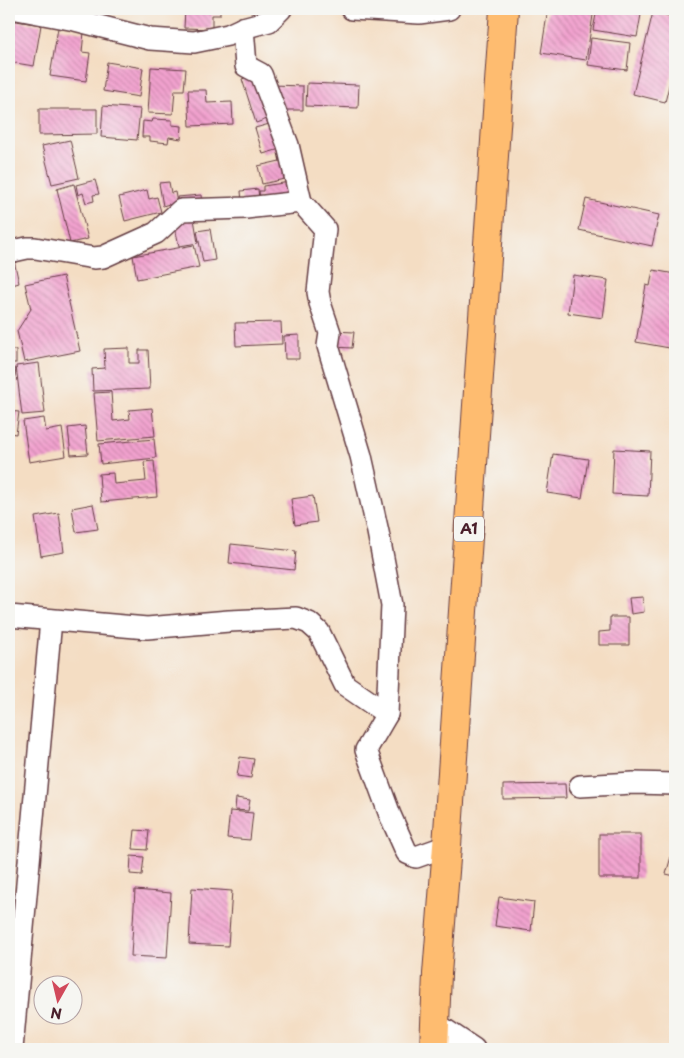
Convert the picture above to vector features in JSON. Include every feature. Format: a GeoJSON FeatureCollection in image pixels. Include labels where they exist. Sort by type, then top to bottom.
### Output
{"type":"FeatureCollection","features":[{"type":"Feature","properties":{"kind":"highway","name":"A1"},"geometry":{"type":"LineString","coordinates":[[434,1036],[504,9]]}},
{"type":"Feature","properties":{"kind":"street"},"geometry":{"type":"LineString","coordinates":[[17,9],[76,14],[150,39],[194,42],[228,35],[269,20],[281,9]]}},
{"type":"Feature","properties":{"kind":"street"},"geometry":{"type":"LineString","coordinates":[[352,9],[419,13],[449,9]]}},
{"type":"Feature","properties":{"kind":"street"},"geometry":{"type":"LineString","coordinates":[[243,28],[246,66],[261,74],[288,146],[301,202],[325,229],[318,292],[330,333],[328,346],[361,456],[392,605],[387,714],[366,750],[390,815],[407,853],[416,858],[447,846]]}},
{"type":"Feature","properties":{"kind":"street"},"geometry":{"type":"LineString","coordinates":[[9,252],[35,248],[83,257],[103,257],[156,233],[180,210],[246,208],[301,202]]}},
{"type":"Feature","properties":{"kind":"street"},"geometry":{"type":"LineString","coordinates":[[9,616],[146,628],[296,618],[310,623],[319,632],[345,685],[387,714]]}},
{"type":"Feature","properties":{"kind":"street"},"geometry":{"type":"LineString","coordinates":[[12,1049],[51,620]]}},
{"type":"Feature","properties":{"kind":"street"},"geometry":{"type":"LineString","coordinates":[[580,786],[633,783],[675,784]]}},
{"type":"Feature","properties":{"kind":"street"},"geometry":{"type":"LineString","coordinates":[[434,1036],[474,1049]]}},
{"type":"Feature","properties":{"kind":"building"},"geometry":{"type":"Polygon","coordinates":[[[82,9],[102,9],[100,20],[80,15],[82,9]]]}},
{"type":"Feature","properties":{"kind":"building"},"geometry":{"type":"Polygon","coordinates":[[[185,9],[220,9],[220,15],[212,15],[212,29],[184,28],[185,9]]]}},
{"type":"Feature","properties":{"kind":"building"},"geometry":{"type":"Polygon","coordinates":[[[548,9],[594,9],[586,60],[541,53],[548,9]]]}},
{"type":"Feature","properties":{"kind":"building"},"geometry":{"type":"Polygon","coordinates":[[[597,9],[642,9],[637,37],[593,30],[597,9]]]}},
{"type":"Feature","properties":{"kind":"building"},"geometry":{"type":"Polygon","coordinates":[[[653,12],[675,17],[675,62],[665,102],[633,94],[653,12]]]}},
{"type":"Feature","properties":{"kind":"building"},"geometry":{"type":"Polygon","coordinates":[[[10,20],[41,25],[34,66],[9,62],[10,20]]]}},
{"type":"Feature","properties":{"kind":"building"},"geometry":{"type":"Polygon","coordinates":[[[58,28],[84,32],[82,52],[90,53],[86,81],[50,76],[58,28]]]}},
{"type":"Feature","properties":{"kind":"building"},"geometry":{"type":"Polygon","coordinates":[[[591,38],[630,43],[627,70],[588,65],[591,38]]]}},
{"type":"Feature","properties":{"kind":"building"},"geometry":{"type":"Polygon","coordinates":[[[107,62],[143,68],[139,97],[103,91],[107,62]]]}},
{"type":"Feature","properties":{"kind":"building"},"geometry":{"type":"Polygon","coordinates":[[[151,67],[186,69],[184,90],[175,90],[173,114],[148,113],[151,67]]]}},
{"type":"Feature","properties":{"kind":"building"},"geometry":{"type":"Polygon","coordinates":[[[255,74],[270,118],[256,123],[242,79],[255,74]]]}},
{"type":"Feature","properties":{"kind":"building"},"geometry":{"type":"Polygon","coordinates":[[[307,83],[359,85],[358,108],[306,106],[307,83]]]}},
{"type":"Feature","properties":{"kind":"building"},"geometry":{"type":"Polygon","coordinates":[[[272,85],[303,86],[303,110],[284,110],[272,85]]]}},
{"type":"Feature","properties":{"kind":"building"},"geometry":{"type":"Polygon","coordinates":[[[188,90],[206,90],[207,103],[232,102],[233,124],[190,126],[188,90]]]}},
{"type":"Feature","properties":{"kind":"building"},"geometry":{"type":"Polygon","coordinates":[[[103,106],[140,109],[137,140],[101,137],[103,106]]]}},
{"type":"Feature","properties":{"kind":"building"},"geometry":{"type":"Polygon","coordinates":[[[39,109],[97,109],[97,134],[39,135],[39,109]]]}},
{"type":"Feature","properties":{"kind":"building"},"geometry":{"type":"Polygon","coordinates":[[[153,119],[172,120],[172,125],[182,126],[181,139],[169,137],[168,143],[150,141],[150,137],[142,137],[143,121],[152,122],[153,119]]]}},
{"type":"Feature","properties":{"kind":"building"},"geometry":{"type":"Polygon","coordinates":[[[273,123],[280,149],[263,154],[255,128],[273,123]]]}},
{"type":"Feature","properties":{"kind":"building"},"geometry":{"type":"Polygon","coordinates":[[[70,140],[79,178],[52,184],[42,146],[70,140]]]}},
{"type":"Feature","properties":{"kind":"building"},"geometry":{"type":"Polygon","coordinates":[[[284,160],[289,178],[262,184],[258,166],[284,160]]]}},
{"type":"Feature","properties":{"kind":"building"},"geometry":{"type":"Polygon","coordinates":[[[95,180],[99,194],[93,195],[94,201],[86,203],[83,193],[78,195],[76,185],[95,180]]]}},
{"type":"Feature","properties":{"kind":"building"},"geometry":{"type":"Polygon","coordinates":[[[169,182],[171,193],[175,192],[177,203],[170,208],[169,204],[163,206],[159,183],[169,182]]]}},
{"type":"Feature","properties":{"kind":"building"},"geometry":{"type":"Polygon","coordinates":[[[290,182],[293,198],[260,199],[259,191],[263,191],[263,186],[290,182]]]}},
{"type":"Feature","properties":{"kind":"building"},"geometry":{"type":"Polygon","coordinates":[[[74,184],[88,239],[70,243],[57,189],[74,184]]]}},
{"type":"Feature","properties":{"kind":"building"},"geometry":{"type":"Polygon","coordinates":[[[258,189],[259,200],[242,202],[241,191],[258,189]]]}},
{"type":"Feature","properties":{"kind":"building"},"geometry":{"type":"Polygon","coordinates":[[[147,190],[149,199],[157,197],[161,212],[125,221],[119,197],[147,190]]]}},
{"type":"Feature","properties":{"kind":"building"},"geometry":{"type":"Polygon","coordinates":[[[201,195],[202,205],[178,207],[177,197],[201,195]]]}},
{"type":"Feature","properties":{"kind":"building"},"geometry":{"type":"Polygon","coordinates":[[[586,199],[659,215],[652,246],[579,230],[586,199]]]}},
{"type":"Feature","properties":{"kind":"building"},"geometry":{"type":"Polygon","coordinates":[[[194,219],[198,243],[179,246],[174,222],[194,219]]]}},
{"type":"Feature","properties":{"kind":"building"},"geometry":{"type":"Polygon","coordinates":[[[9,227],[14,243],[9,244],[9,227]]]}},
{"type":"Feature","properties":{"kind":"building"},"geometry":{"type":"Polygon","coordinates":[[[210,229],[215,260],[203,262],[197,231],[210,229]]]}},
{"type":"Feature","properties":{"kind":"building"},"geometry":{"type":"Polygon","coordinates":[[[194,245],[199,267],[137,279],[133,256],[194,245]]]}},
{"type":"Feature","properties":{"kind":"building"},"geometry":{"type":"Polygon","coordinates":[[[13,256],[19,283],[9,286],[9,257],[13,256]]]}},
{"type":"Feature","properties":{"kind":"building"},"geometry":{"type":"Polygon","coordinates":[[[653,270],[675,274],[675,349],[636,342],[646,285],[650,286],[653,270]]]}},
{"type":"Feature","properties":{"kind":"building"},"geometry":{"type":"Polygon","coordinates":[[[573,275],[608,280],[603,318],[568,313],[573,275]]]}},
{"type":"Feature","properties":{"kind":"building"},"geometry":{"type":"Polygon","coordinates":[[[63,276],[80,351],[24,362],[17,331],[31,309],[25,284],[63,276]]]}},
{"type":"Feature","properties":{"kind":"building"},"geometry":{"type":"Polygon","coordinates":[[[281,322],[282,344],[236,346],[235,323],[281,322]]]}},
{"type":"Feature","properties":{"kind":"building"},"geometry":{"type":"Polygon","coordinates":[[[333,331],[354,332],[352,348],[332,347],[333,331]]]}},
{"type":"Feature","properties":{"kind":"building"},"geometry":{"type":"Polygon","coordinates":[[[299,335],[299,359],[285,359],[284,336],[299,335]]]}},
{"type":"Feature","properties":{"kind":"building"},"geometry":{"type":"Polygon","coordinates":[[[129,348],[129,363],[139,363],[139,350],[148,350],[150,389],[93,391],[92,369],[105,368],[104,349],[129,348]]]}},
{"type":"Feature","properties":{"kind":"building"},"geometry":{"type":"Polygon","coordinates":[[[9,350],[16,350],[16,363],[9,363],[9,350]]]}},
{"type":"Feature","properties":{"kind":"building"},"geometry":{"type":"Polygon","coordinates":[[[39,363],[45,413],[22,415],[16,366],[39,363]]]}},
{"type":"Feature","properties":{"kind":"building"},"geometry":{"type":"Polygon","coordinates":[[[9,368],[16,369],[10,407],[9,406],[9,368]]]}},
{"type":"Feature","properties":{"kind":"building"},"geometry":{"type":"Polygon","coordinates":[[[111,392],[113,421],[130,419],[129,410],[152,408],[155,436],[98,441],[94,393],[111,392]]]}},
{"type":"Feature","properties":{"kind":"building"},"geometry":{"type":"Polygon","coordinates":[[[9,411],[19,412],[16,434],[9,433],[9,411]]]}},
{"type":"Feature","properties":{"kind":"building"},"geometry":{"type":"Polygon","coordinates":[[[44,418],[46,431],[62,428],[66,456],[29,462],[23,421],[44,418]]]}},
{"type":"Feature","properties":{"kind":"building"},"geometry":{"type":"Polygon","coordinates":[[[85,426],[88,454],[71,455],[68,428],[85,426]]]}},
{"type":"Feature","properties":{"kind":"building"},"geometry":{"type":"Polygon","coordinates":[[[154,439],[156,458],[101,464],[99,444],[154,439]]]}},
{"type":"Feature","properties":{"kind":"building"},"geometry":{"type":"Polygon","coordinates":[[[614,449],[650,451],[648,496],[612,494],[614,449]]]}},
{"type":"Feature","properties":{"kind":"building"},"geometry":{"type":"Polygon","coordinates":[[[553,454],[588,459],[582,498],[547,493],[553,454]]]}},
{"type":"Feature","properties":{"kind":"building"},"geometry":{"type":"Polygon","coordinates":[[[154,461],[157,497],[101,502],[99,474],[113,473],[114,484],[146,481],[144,462],[154,461]]]}},
{"type":"Feature","properties":{"kind":"building"},"geometry":{"type":"Polygon","coordinates":[[[313,496],[317,522],[295,525],[291,499],[313,496]]]}},
{"type":"Feature","properties":{"kind":"building"},"geometry":{"type":"Polygon","coordinates":[[[93,504],[98,529],[76,532],[72,508],[93,504]]]}},
{"type":"Feature","properties":{"kind":"building"},"geometry":{"type":"Polygon","coordinates":[[[59,513],[64,552],[41,556],[35,517],[59,513]]]}},
{"type":"Feature","properties":{"kind":"building"},"geometry":{"type":"Polygon","coordinates":[[[231,544],[296,551],[294,570],[229,563],[231,544]]]}},
{"type":"Feature","properties":{"kind":"building"},"geometry":{"type":"Polygon","coordinates":[[[643,597],[644,612],[631,614],[629,598],[643,597]]]}},
{"type":"Feature","properties":{"kind":"building"},"geometry":{"type":"Polygon","coordinates":[[[610,617],[629,617],[629,645],[599,645],[599,632],[610,631],[610,617]]]}},
{"type":"Feature","properties":{"kind":"building"},"geometry":{"type":"Polygon","coordinates":[[[240,757],[254,759],[251,778],[237,776],[240,757]]]}},
{"type":"Feature","properties":{"kind":"building"},"geometry":{"type":"Polygon","coordinates":[[[565,784],[566,798],[503,799],[503,785],[565,784]]]}},
{"type":"Feature","properties":{"kind":"building"},"geometry":{"type":"Polygon","coordinates":[[[236,798],[250,800],[248,811],[235,810],[236,798]]]}},
{"type":"Feature","properties":{"kind":"building"},"geometry":{"type":"Polygon","coordinates":[[[230,811],[253,813],[250,840],[227,838],[230,811]]]}},
{"type":"Feature","properties":{"kind":"building"},"geometry":{"type":"Polygon","coordinates":[[[135,830],[149,831],[147,850],[133,849],[135,830]]]}},
{"type":"Feature","properties":{"kind":"building"},"geometry":{"type":"Polygon","coordinates":[[[599,834],[641,834],[641,878],[599,878],[599,834]]]}},
{"type":"Feature","properties":{"kind":"building"},"geometry":{"type":"Polygon","coordinates":[[[675,843],[675,876],[666,874],[675,843]]]}},
{"type":"Feature","properties":{"kind":"building"},"geometry":{"type":"Polygon","coordinates":[[[131,856],[144,857],[142,875],[130,874],[131,856]]]}},
{"type":"Feature","properties":{"kind":"building"},"geometry":{"type":"Polygon","coordinates":[[[192,888],[232,891],[228,946],[189,944],[192,888]]]}},
{"type":"Feature","properties":{"kind":"building"},"geometry":{"type":"Polygon","coordinates":[[[135,890],[171,893],[167,958],[131,956],[135,890]]]}},
{"type":"Feature","properties":{"kind":"building"},"geometry":{"type":"Polygon","coordinates":[[[499,897],[534,902],[531,931],[495,926],[499,897]]]}}]}
